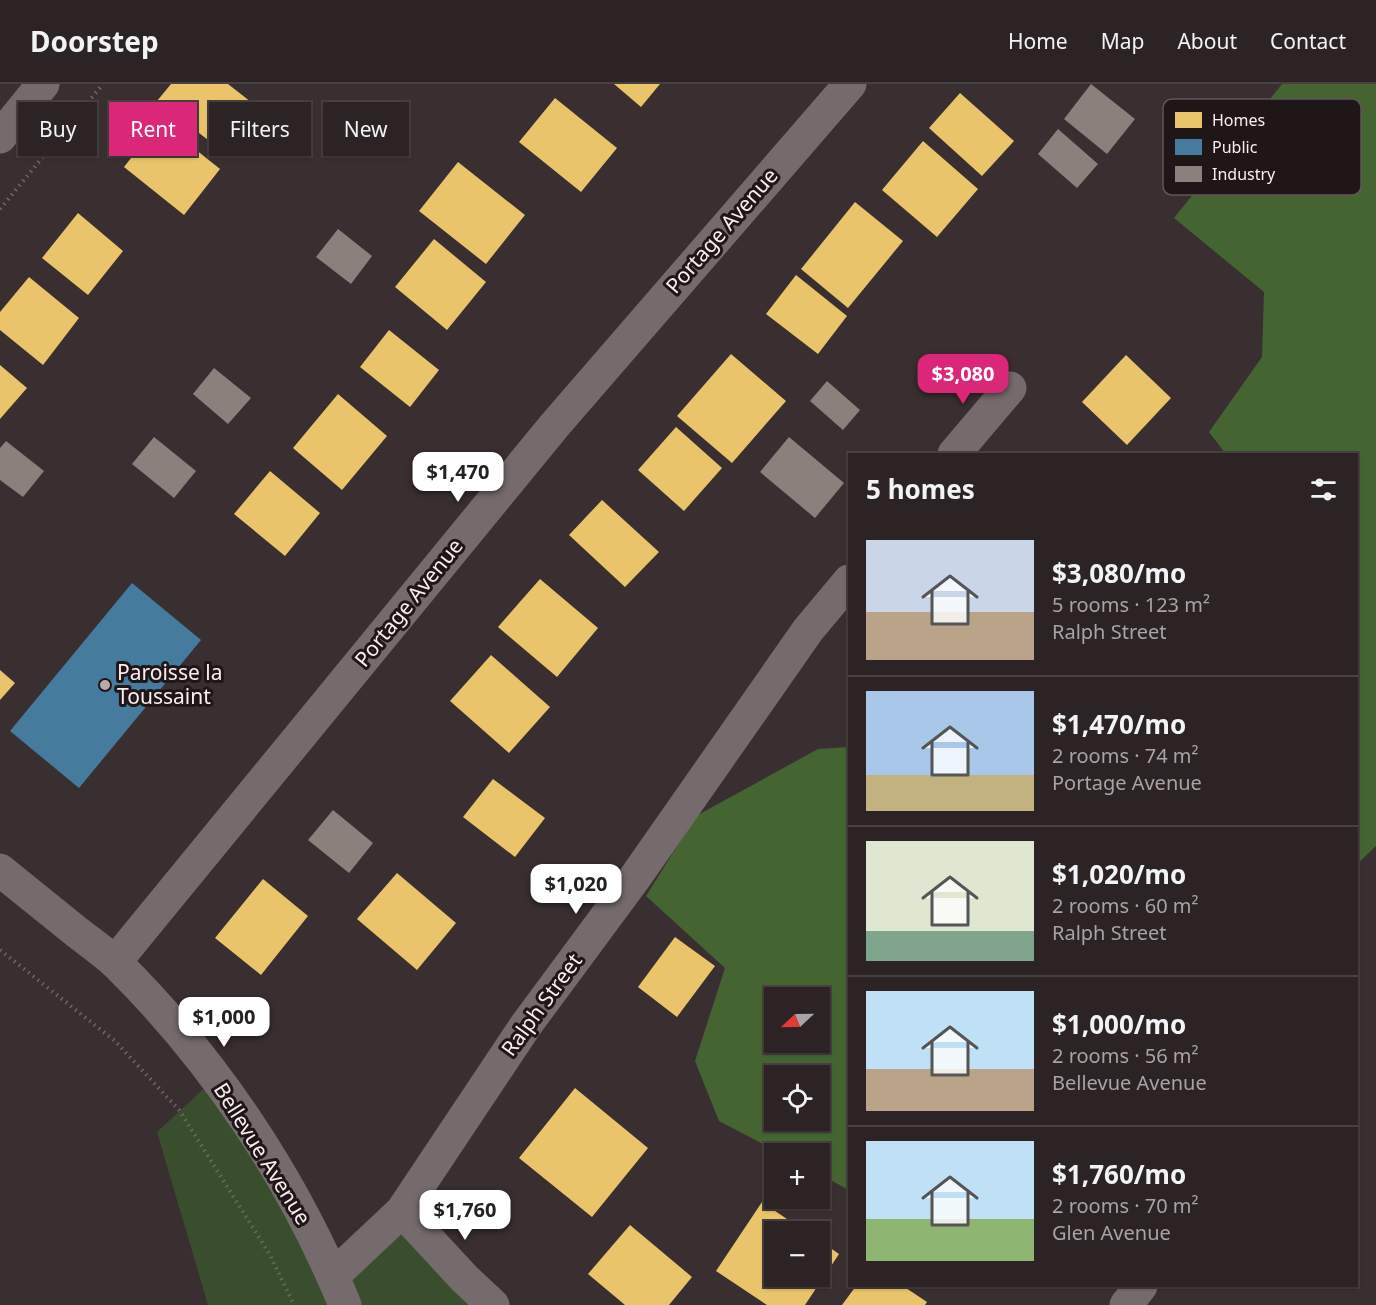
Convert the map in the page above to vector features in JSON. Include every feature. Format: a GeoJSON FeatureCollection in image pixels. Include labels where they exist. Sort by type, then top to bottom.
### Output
{"type":"FeatureCollection","features":[{"type":"Feature","properties":{"kind":"street"},"geometry":{"type":"LineString","coordinates":[[0,137],[43,84]]}},
{"type":"Feature","properties":{"kind":"street","name":"Portage Avenue"},"geometry":{"type":"LineString","coordinates":[[115,962],[554,426],[850,84]]}},
{"type":"Feature","properties":{"kind":"street"},"geometry":{"type":"LineString","coordinates":[[955,453],[1010,388]]}},
{"type":"Feature","properties":{"kind":"street","name":"Ralph Street"},"geometry":{"type":"LineString","coordinates":[[339,1291],[402,1211],[526,1025],[634,879],[808,630],[848,582]]}},
{"type":"Feature","properties":{"kind":"street","name":"Bellevue Avenue"},"geometry":{"type":"LineString","coordinates":[[0,870],[115,962],[168,1017],[236,1106],[284,1181],[339,1291]]}},
{"type":"Feature","properties":{"kind":"street"},"geometry":{"type":"LineString","coordinates":[[402,1211],[465,1279],[493,1305]]}},
{"type":"Feature","properties":{"kind":"street"},"geometry":{"type":"LineString","coordinates":[[1126,1305],[1140,1287]]}},
{"type":"Feature","properties":{"kind":"path"},"geometry":{"type":"LineString","coordinates":[[0,209],[103,84]]}},
{"type":"Feature","properties":{"kind":"path"},"geometry":{"type":"LineString","coordinates":[[0,950],[115,1041],[179,1110],[270,1255],[294,1305]]}},
{"type":"Feature","properties":{"kind":"green space"},"geometry":{"type":"Polygon","coordinates":[[[1282,84],[1376,84],[1376,846],[1358,863],[1358,453],[1225,453],[1209,432],[1262,357],[1264,292],[1174,218],[1193,195],[1361,195],[1361,99],[1270,99],[1282,84]]]}},
{"type":"Feature","properties":{"kind":"green space"},"geometry":{"type":"Polygon","coordinates":[[[848,747],[848,1189],[830,1180],[830,1143],[764,1145],[719,1121],[695,1061],[725,968],[646,896],[696,816],[818,749],[848,747]]]}},
{"type":"Feature","properties":{"kind":"green space"},"geometry":{"type":"Polygon","coordinates":[[[212,1081],[325,1268],[401,1215],[488,1305],[208,1305],[157,1132],[212,1081]]]}},
{"type":"Feature","properties":{"kind":"building: Homes"},"geometry":{"type":"Polygon","coordinates":[[[171,84],[228,84],[251,102],[209,102],[209,141],[197,132],[197,102],[157,101],[171,84]]]}},
{"type":"Feature","properties":{"kind":"building: Homes"},"geometry":{"type":"Polygon","coordinates":[[[614,84],[660,84],[641,107],[614,84]]]}},
{"type":"Feature","properties":{"kind":"building: Homes"},"geometry":{"type":"Polygon","coordinates":[[[960,93],[1014,141],[982,176],[929,128],[960,93]]]}},
{"type":"Feature","properties":{"kind":"building: Homes"},"geometry":{"type":"Polygon","coordinates":[[[555,98],[617,148],[581,192],[519,142],[555,98]]]}},
{"type":"Feature","properties":{"kind":"building: Homes"},"geometry":{"type":"Polygon","coordinates":[[[923,141],[978,189],[937,237],[882,190],[923,141]]]}},
{"type":"Feature","properties":{"kind":"building: Homes"},"geometry":{"type":"Polygon","coordinates":[[[197,151],[220,169],[184,215],[124,167],[133,156],[197,156],[197,151]]]}},
{"type":"Feature","properties":{"kind":"building: Homes"},"geometry":{"type":"Polygon","coordinates":[[[458,162],[525,215],[486,264],[419,211],[458,162]]]}},
{"type":"Feature","properties":{"kind":"building: Homes"},"geometry":{"type":"Polygon","coordinates":[[[855,202],[903,241],[848,308],[801,269],[855,202]]]}},
{"type":"Feature","properties":{"kind":"building: Homes"},"geometry":{"type":"Polygon","coordinates":[[[78,213],[123,251],[88,295],[42,258],[78,213]]]}},
{"type":"Feature","properties":{"kind":"building: Homes"},"geometry":{"type":"Polygon","coordinates":[[[434,239],[486,282],[447,330],[395,287],[434,239]]]}},
{"type":"Feature","properties":{"kind":"building: Homes"},"geometry":{"type":"Polygon","coordinates":[[[796,275],[847,316],[818,354],[766,314],[796,275]]]}},
{"type":"Feature","properties":{"kind":"building: Homes"},"geometry":{"type":"Polygon","coordinates":[[[29,277],[79,318],[43,365],[0,330],[0,312],[29,277]]]}},
{"type":"Feature","properties":{"kind":"building: Homes"},"geometry":{"type":"Polygon","coordinates":[[[389,330],[439,370],[410,407],[360,367],[389,330]]]}},
{"type":"Feature","properties":{"kind":"building: Homes"},"geometry":{"type":"Polygon","coordinates":[[[731,354],[786,401],[732,463],[677,416],[731,354]]]}},
{"type":"Feature","properties":{"kind":"building: Homes"},"geometry":{"type":"Polygon","coordinates":[[[1126,355],[1171,398],[1127,445],[1082,402],[1126,355]]]}},
{"type":"Feature","properties":{"kind":"building: Homes"},"geometry":{"type":"Polygon","coordinates":[[[0,365],[27,388],[0,419],[0,365]]]}},
{"type":"Feature","properties":{"kind":"building: Homes"},"geometry":{"type":"Polygon","coordinates":[[[338,394],[387,436],[342,490],[293,448],[338,394]]]}},
{"type":"Feature","properties":{"kind":"building: Homes"},"geometry":{"type":"Polygon","coordinates":[[[676,427],[722,468],[684,511],[638,470],[676,427]]]}},
{"type":"Feature","properties":{"kind":"building: Homes"},"geometry":{"type":"Polygon","coordinates":[[[270,471],[320,513],[285,556],[234,514],[270,471]]]}},
{"type":"Feature","properties":{"kind":"building: Homes"},"geometry":{"type":"Polygon","coordinates":[[[602,500],[659,552],[625,587],[569,535],[602,500]]]}},
{"type":"Feature","properties":{"kind":"building: Homes"},"geometry":{"type":"Polygon","coordinates":[[[540,579],[598,628],[557,677],[498,627],[540,579]]]}},
{"type":"Feature","properties":{"kind":"building: Homes"},"geometry":{"type":"Polygon","coordinates":[[[491,655],[550,707],[509,753],[450,701],[491,655]]]}},
{"type":"Feature","properties":{"kind":"building: Homes"},"geometry":{"type":"Polygon","coordinates":[[[0,670],[15,683],[0,700],[0,670]]]}},
{"type":"Feature","properties":{"kind":"building: Homes"},"geometry":{"type":"Polygon","coordinates":[[[493,779],[545,818],[515,857],[463,817],[493,779]]]}},
{"type":"Feature","properties":{"kind":"building: Homes"},"geometry":{"type":"Polygon","coordinates":[[[397,873],[456,923],[417,970],[357,919],[397,873]]]}},
{"type":"Feature","properties":{"kind":"building: Homes"},"geometry":{"type":"Polygon","coordinates":[[[263,879],[308,916],[261,975],[215,938],[263,879]]]}},
{"type":"Feature","properties":{"kind":"building: Homes"},"geometry":{"type":"Polygon","coordinates":[[[675,937],[715,966],[677,1017],[638,987],[675,937]]]}},
{"type":"Feature","properties":{"kind":"building: Homes"},"geometry":{"type":"Polygon","coordinates":[[[575,1088],[648,1148],[592,1217],[519,1158],[575,1088]]]}},
{"type":"Feature","properties":{"kind":"building: Homes"},"geometry":{"type":"Polygon","coordinates":[[[762,1202],[764,1209],[772,1209],[790,1221],[764,1221],[764,1287],[817,1287],[805,1305],[767,1305],[716,1271],[762,1202]]]}},
{"type":"Feature","properties":{"kind":"building: Homes"},"geometry":{"type":"Polygon","coordinates":[[[630,1225],[692,1277],[669,1305],[625,1305],[588,1274],[630,1225]]]}},
{"type":"Feature","properties":{"kind":"building: Homes"},"geometry":{"type":"Polygon","coordinates":[[[830,1248],[839,1254],[830,1268],[830,1248]]]}},
{"type":"Feature","properties":{"kind":"building: Homes"},"geometry":{"type":"Polygon","coordinates":[[[855,1287],[904,1287],[927,1302],[925,1305],[842,1305],[855,1287]]]}},
{"type":"Feature","properties":{"kind":"building: Public","name":"Paroisse la Toussaint"},"geometry":{"type":"Polygon","coordinates":[[[132,583],[201,640],[79,788],[10,731],[132,583]]]}},
{"type":"Feature","properties":{"kind":"building: Industry"},"geometry":{"type":"Polygon","coordinates":[[[1091,84],[1135,119],[1107,154],[1064,119],[1091,84]]]}},
{"type":"Feature","properties":{"kind":"building: Industry"},"geometry":{"type":"Polygon","coordinates":[[[1058,129],[1098,164],[1077,188],[1038,154],[1058,129]]]}},
{"type":"Feature","properties":{"kind":"building: Industry"},"geometry":{"type":"Polygon","coordinates":[[[338,229],[372,256],[351,284],[316,257],[338,229]]]}},
{"type":"Feature","properties":{"kind":"building: Industry"},"geometry":{"type":"Polygon","coordinates":[[[214,368],[251,398],[228,424],[193,394],[214,368]]]}},
{"type":"Feature","properties":{"kind":"building: Industry"},"geometry":{"type":"Polygon","coordinates":[[[827,381],[860,410],[843,430],[810,401],[827,381]]]}},
{"type":"Feature","properties":{"kind":"building: Industry"},"geometry":{"type":"Polygon","coordinates":[[[154,437],[196,471],[174,498],[132,464],[154,437]]]}},
{"type":"Feature","properties":{"kind":"building: Industry"},"geometry":{"type":"Polygon","coordinates":[[[789,437],[844,483],[815,518],[760,472],[789,437]]]}},
{"type":"Feature","properties":{"kind":"building: Industry"},"geometry":{"type":"Polygon","coordinates":[[[6,441],[44,471],[23,497],[0,480],[0,448],[6,441]]]}},
{"type":"Feature","properties":{"kind":"building: Industry"},"geometry":{"type":"Polygon","coordinates":[[[333,810],[373,843],[349,873],[308,840],[333,810]]]}},
{"type":"Feature","properties":{"kind":"place","name":"Paroisse la Toussaint"},"geometry":{"type":"Point","coordinates":[105,685]}}]}
